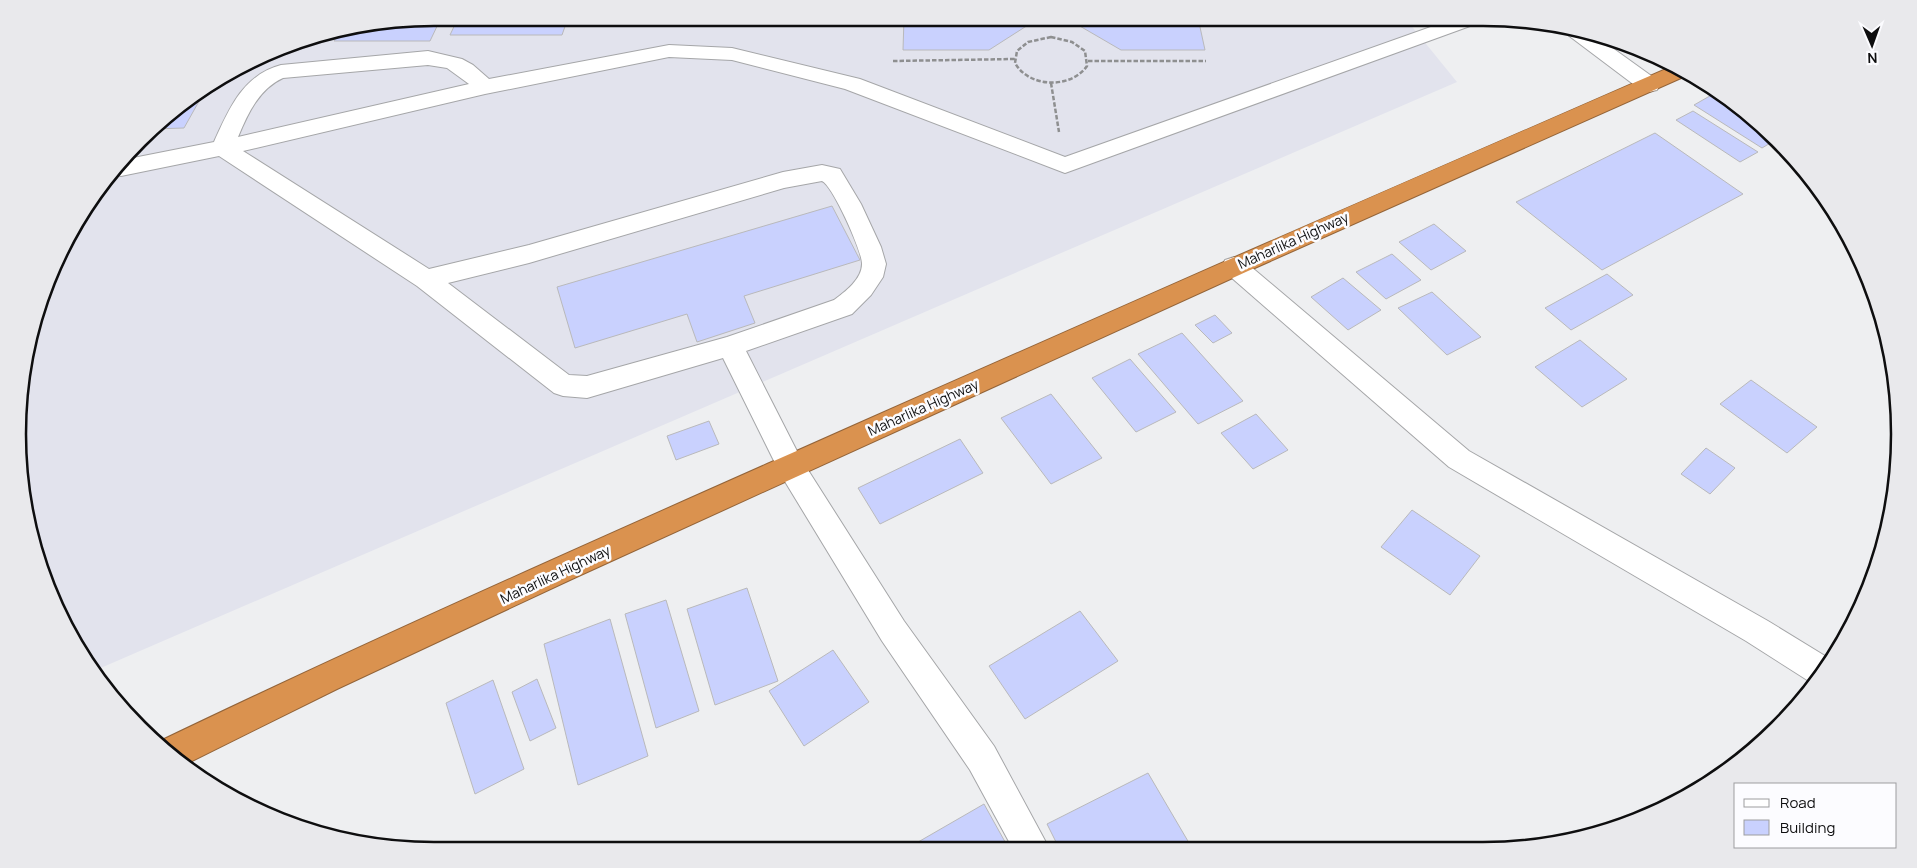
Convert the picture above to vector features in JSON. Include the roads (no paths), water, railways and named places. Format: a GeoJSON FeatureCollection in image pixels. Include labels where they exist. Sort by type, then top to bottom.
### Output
{"type":"FeatureCollection","features":[{"type":"Feature","properties":{"kind":"highway","name":"Maharlika Highway"},"geometry":{"type":"LineString","coordinates":[[177,750],[287,696],[791,466],[1234,266],[1674,74]]}},
{"type":"Feature","properties":{"kind":"street"},"geometry":{"type":"LineString","coordinates":[[125,167],[222,148],[485,87],[669,51],[732,54],[852,84],[1065,165],[1433,26]]}},
{"type":"Feature","properties":{"kind":"street"},"geometry":{"type":"LineString","coordinates":[[1586,39],[1648,85]]}},
{"type":"Feature","properties":{"kind":"street"},"geometry":{"type":"LineString","coordinates":[[222,148],[241,107],[259,83],[273,74],[291,70],[428,58],[446,60],[458,64],[485,87]]}},
{"type":"Feature","properties":{"kind":"street"},"geometry":{"type":"LineString","coordinates":[[222,148],[426,279],[563,385],[587,386],[730,346],[844,307],[857,298],[874,264],[868,244],[832,175],[822,173],[783,180],[529,254],[426,279]]}},
{"type":"Feature","properties":{"kind":"street"},"geometry":{"type":"LineString","coordinates":[[1234,266],[1459,459],[1757,631],[1816,668]]}},
{"type":"Feature","properties":{"kind":"street"},"geometry":{"type":"LineString","coordinates":[[730,346],[791,466],[893,631],[982,758],[1029,842]]}}]}
